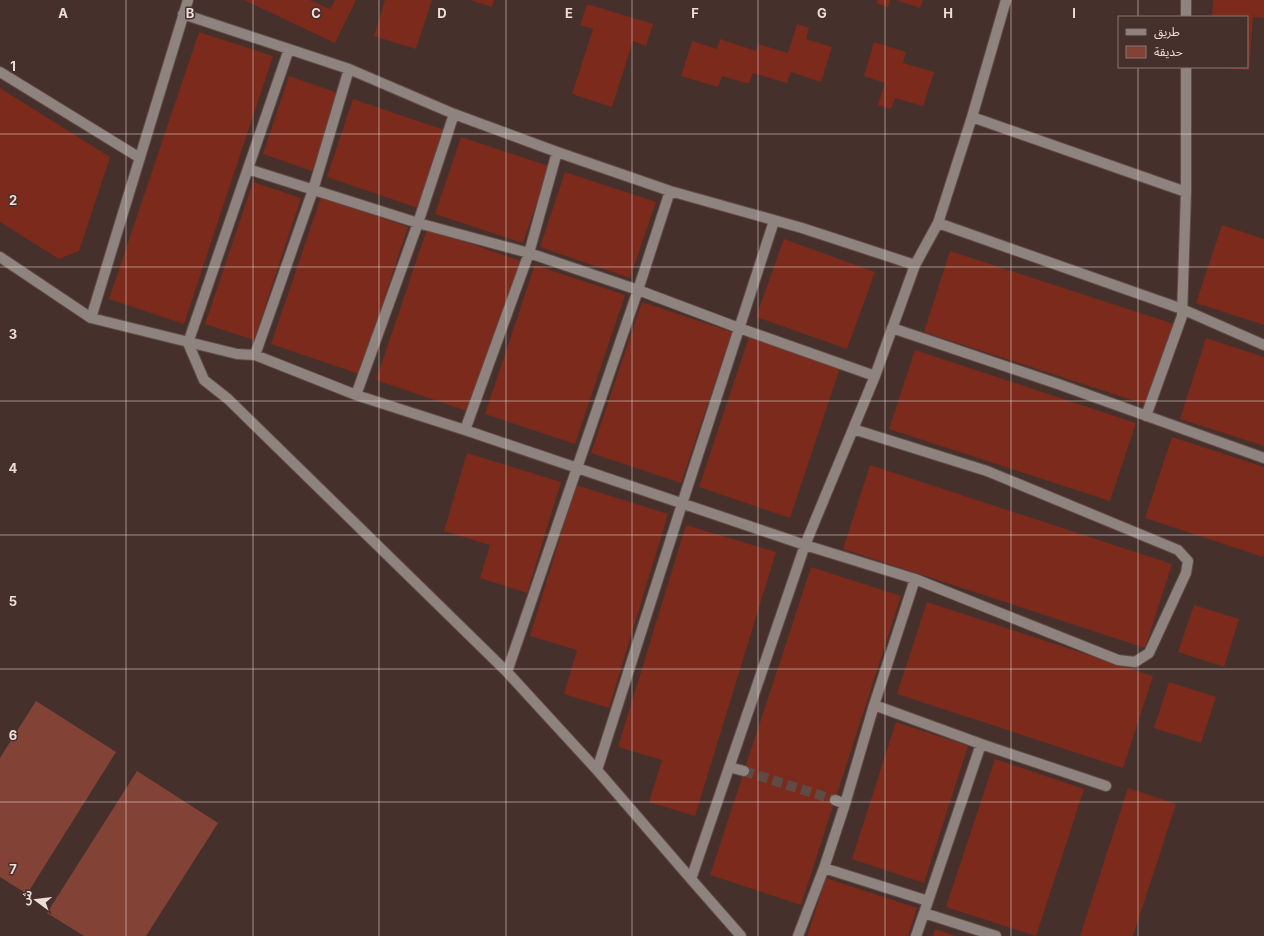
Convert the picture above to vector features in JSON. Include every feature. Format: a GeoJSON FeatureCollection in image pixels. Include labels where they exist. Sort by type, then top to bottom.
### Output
{"type":"FeatureCollection","features":[{"type":"Feature","properties":{"kind":"street"},"geometry":{"type":"LineString","coordinates":[[91,318],[188,0]]}},
{"type":"Feature","properties":{"kind":"street"},"geometry":{"type":"LineString","coordinates":[[691,879],[805,545],[875,376],[915,265],[938,223],[972,117],[1006,0]]}},
{"type":"Feature","properties":{"kind":"street"},"geometry":{"type":"LineString","coordinates":[[1186,0],[1186,16]]}},
{"type":"Feature","properties":{"kind":"street"},"geometry":{"type":"LineString","coordinates":[[183,14],[349,69],[454,114],[557,152],[670,190],[802,228],[915,265]]}},
{"type":"Feature","properties":{"kind":"street"},"geometry":{"type":"LineString","coordinates":[[289,49],[188,343],[204,380],[228,399],[507,672],[597,770],[741,936]]}},
{"type":"Feature","properties":{"kind":"street"},"geometry":{"type":"LineString","coordinates":[[1146,416],[1182,316],[1186,192],[1186,68]]}},
{"type":"Feature","properties":{"kind":"street"},"geometry":{"type":"LineString","coordinates":[[255,355],[313,190],[349,69]]}},
{"type":"Feature","properties":{"kind":"street"},"geometry":{"type":"LineString","coordinates":[[0,72],[140,158]]}},
{"type":"Feature","properties":{"kind":"street"},"geometry":{"type":"LineString","coordinates":[[356,395],[418,223],[454,114]]}},
{"type":"Feature","properties":{"kind":"street"},"geometry":{"type":"LineString","coordinates":[[972,117],[1186,192]]}},
{"type":"Feature","properties":{"kind":"street"},"geometry":{"type":"LineString","coordinates":[[466,430],[529,253],[557,152]]}},
{"type":"Feature","properties":{"kind":"street"},"geometry":{"type":"LineString","coordinates":[[248,169],[418,223],[529,253],[638,290],[739,328],[875,376]]}},
{"type":"Feature","properties":{"kind":"street"},"geometry":{"type":"LineString","coordinates":[[507,672],[638,290],[670,190]]}},
{"type":"Feature","properties":{"kind":"street"},"geometry":{"type":"LineString","coordinates":[[597,770],[774,221]]}},
{"type":"Feature","properties":{"kind":"street"},"geometry":{"type":"LineString","coordinates":[[938,223],[1182,309],[1264,345]]}},
{"type":"Feature","properties":{"kind":"street"},"geometry":{"type":"LineString","coordinates":[[0,257],[91,318],[188,343],[237,354],[255,355],[356,395],[577,467],[805,545],[915,579],[1118,660],[1135,662],[1149,652],[1186,573],[1188,560],[1178,550],[987,471],[853,429]]}},
{"type":"Feature","properties":{"kind":"street"},"geometry":{"type":"LineString","coordinates":[[892,328],[1058,384],[1264,458]]}},
{"type":"Feature","properties":{"kind":"street"},"geometry":{"type":"LineString","coordinates":[[798,936],[824,868],[845,804],[874,706],[915,579]]}},
{"type":"Feature","properties":{"kind":"street"},"geometry":{"type":"LineString","coordinates":[[874,706],[1106,786]]}},
{"type":"Feature","properties":{"kind":"street"},"geometry":{"type":"LineString","coordinates":[[916,936],[981,744]]}},
{"type":"Feature","properties":{"kind":"street"},"geometry":{"type":"LineString","coordinates":[[729,767],[744,772]]}},
{"type":"Feature","properties":{"kind":"street"},"geometry":{"type":"LineString","coordinates":[[835,800],[845,804]]}},
{"type":"Feature","properties":{"kind":"street"},"geometry":{"type":"LineString","coordinates":[[824,868],[928,901]]}},
{"type":"Feature","properties":{"kind":"street"},"geometry":{"type":"LineString","coordinates":[[924,913],[996,936]]}},
{"type":"Feature","properties":{"kind":"green space"},"geometry":{"type":"Polygon","coordinates":[[[36,701],[116,752],[27,894],[0,877],[0,758],[36,701]]]}},
{"type":"Feature","properties":{"kind":"green space"},"geometry":{"type":"Polygon","coordinates":[[[137,771],[218,823],[146,936],[84,936],[47,913],[137,771]]]}},
{"type":"Feature","properties":{"kind":"building"},"geometry":{"type":"Polygon","coordinates":[[[244,0],[310,0],[330,9],[335,0],[356,0],[335,43],[244,0]]]}},
{"type":"Feature","properties":{"kind":"building"},"geometry":{"type":"Polygon","coordinates":[[[385,0],[432,0],[416,49],[374,36],[385,0]]]}},
{"type":"Feature","properties":{"kind":"building"},"geometry":{"type":"Polygon","coordinates":[[[470,0],[494,0],[492,7],[470,0]]]}},
{"type":"Feature","properties":{"kind":"building"},"geometry":{"type":"Polygon","coordinates":[[[878,0],[890,0],[888,7],[876,3],[878,0]]]}},
{"type":"Feature","properties":{"kind":"building"},"geometry":{"type":"Polygon","coordinates":[[[896,0],[923,0],[920,8],[896,0]]]}},
{"type":"Feature","properties":{"kind":"building"},"geometry":{"type":"Polygon","coordinates":[[[1213,0],[1264,0],[1264,18],[1253,17],[1249,70],[1216,68],[1248,68],[1248,16],[1212,16],[1213,0]]]}},
{"type":"Feature","properties":{"kind":"building"},"geometry":{"type":"Polygon","coordinates":[[[587,4],[653,24],[646,46],[633,41],[612,107],[572,94],[593,29],[580,25],[587,4]]]}},
{"type":"Feature","properties":{"kind":"building"},"geometry":{"type":"Polygon","coordinates":[[[797,24],[809,28],[806,39],[832,47],[821,82],[791,72],[787,83],[753,73],[749,84],[722,76],[718,87],[681,76],[692,41],[717,49],[720,39],[756,51],[758,44],[788,53],[797,24]]]}},
{"type":"Feature","properties":{"kind":"building"},"geometry":{"type":"Polygon","coordinates":[[[199,32],[273,56],[184,324],[109,299],[199,32]]]}},
{"type":"Feature","properties":{"kind":"building"},"geometry":{"type":"Polygon","coordinates":[[[874,42],[906,52],[903,63],[934,72],[923,106],[895,98],[891,109],[878,105],[885,83],[864,76],[874,42]]]}},
{"type":"Feature","properties":{"kind":"building"},"geometry":{"type":"Polygon","coordinates":[[[289,76],[338,93],[312,171],[263,154],[289,76]]]}},
{"type":"Feature","properties":{"kind":"building"},"geometry":{"type":"Polygon","coordinates":[[[0,88],[110,157],[79,251],[59,259],[0,222],[0,88]]]}},
{"type":"Feature","properties":{"kind":"building"},"geometry":{"type":"Polygon","coordinates":[[[353,99],[444,130],[418,208],[327,177],[353,99]]]}},
{"type":"Feature","properties":{"kind":"building"},"geometry":{"type":"Polygon","coordinates":[[[461,137],[549,166],[523,243],[435,214],[461,137]]]}},
{"type":"Feature","properties":{"kind":"building"},"geometry":{"type":"Polygon","coordinates":[[[565,172],[656,202],[630,278],[540,247],[565,172]]]}},
{"type":"Feature","properties":{"kind":"building"},"geometry":{"type":"Polygon","coordinates":[[[253,182],[301,198],[254,340],[205,324],[253,182]]]}},
{"type":"Feature","properties":{"kind":"building"},"geometry":{"type":"Polygon","coordinates":[[[321,197],[408,227],[359,374],[271,344],[321,197]]]}},
{"type":"Feature","properties":{"kind":"building"},"geometry":{"type":"Polygon","coordinates":[[[1222,225],[1264,239],[1264,325],[1196,303],[1222,225]]]}},
{"type":"Feature","properties":{"kind":"building"},"geometry":{"type":"Polygon","coordinates":[[[427,229],[521,261],[470,412],[376,380],[427,229]]]}},
{"type":"Feature","properties":{"kind":"building"},"geometry":{"type":"Polygon","coordinates":[[[784,239],[875,272],[847,349],[756,317],[784,239]]]}},
{"type":"Feature","properties":{"kind":"building"},"geometry":{"type":"Polygon","coordinates":[[[950,251],[1174,324],[1147,405],[924,332],[950,251]]]}},
{"type":"Feature","properties":{"kind":"building"},"geometry":{"type":"Polygon","coordinates":[[[535,265],[625,295],[575,444],[485,414],[535,265]]]}},
{"type":"Feature","properties":{"kind":"building"},"geometry":{"type":"Polygon","coordinates":[[[642,302],[732,332],[681,483],[591,453],[642,302]]]}},
{"type":"Feature","properties":{"kind":"building"},"geometry":{"type":"Polygon","coordinates":[[[749,337],[840,368],[790,518],[699,487],[749,337]]]}},
{"type":"Feature","properties":{"kind":"building"},"geometry":{"type":"Polygon","coordinates":[[[1206,338],[1264,357],[1264,446],[1180,419],[1206,338]]]}},
{"type":"Feature","properties":{"kind":"building"},"geometry":{"type":"Polygon","coordinates":[[[915,350],[1136,423],[1110,501],[889,429],[915,350]]]}},
{"type":"Feature","properties":{"kind":"building"},"geometry":{"type":"Polygon","coordinates":[[[1172,437],[1264,467],[1263,557],[1145,518],[1172,437]]]}},
{"type":"Feature","properties":{"kind":"building"},"geometry":{"type":"Polygon","coordinates":[[[467,453],[561,482],[527,593],[480,578],[490,545],[444,531],[467,453]]]}},
{"type":"Feature","properties":{"kind":"building"},"geometry":{"type":"Polygon","coordinates":[[[870,465],[1172,564],[1145,648],[843,549],[870,465]]]}},
{"type":"Feature","properties":{"kind":"building"},"geometry":{"type":"Polygon","coordinates":[[[576,485],[668,514],[609,708],[564,694],[577,650],[530,636],[576,485]]]}},
{"type":"Feature","properties":{"kind":"building"},"geometry":{"type":"Polygon","coordinates":[[[686,525],[776,552],[695,816],[649,802],[662,760],[618,747],[686,525]]]}},
{"type":"Feature","properties":{"kind":"building"},"geometry":{"type":"Polygon","coordinates":[[[811,567],[901,596],[801,905],[710,875],[811,567]]]}},
{"type":"Feature","properties":{"kind":"building"},"geometry":{"type":"Polygon","coordinates":[[[927,602],[1153,676],[1123,768],[897,694],[927,602]]]}},
{"type":"Feature","properties":{"kind":"building"},"geometry":{"type":"Polygon","coordinates":[[[1194,605],[1239,619],[1224,667],[1178,652],[1194,605]]]}},
{"type":"Feature","properties":{"kind":"building"},"geometry":{"type":"Polygon","coordinates":[[[1169,682],[1216,697],[1201,743],[1154,728],[1169,682]]]}},
{"type":"Feature","properties":{"kind":"building"},"geometry":{"type":"Polygon","coordinates":[[[896,722],[968,746],[924,883],[852,859],[896,722]]]}},
{"type":"Feature","properties":{"kind":"building"},"geometry":{"type":"Polygon","coordinates":[[[995,759],[1084,789],[1036,936],[946,907],[995,759]]]}},
{"type":"Feature","properties":{"kind":"building"},"geometry":{"type":"Polygon","coordinates":[[[1128,788],[1176,804],[1133,936],[1080,936],[1128,788]]]}},
{"type":"Feature","properties":{"kind":"building"},"geometry":{"type":"Polygon","coordinates":[[[826,878],[917,908],[908,936],[807,936],[826,878]]]}},
{"type":"Feature","properties":{"kind":"building"},"geometry":{"type":"Polygon","coordinates":[[[935,929],[955,936],[933,936],[935,929]]]}},
{"type":"Feature","properties":{"kind":"tunnel"},"geometry":{"type":"LineString","coordinates":[[744,771],[835,800]]}}]}
